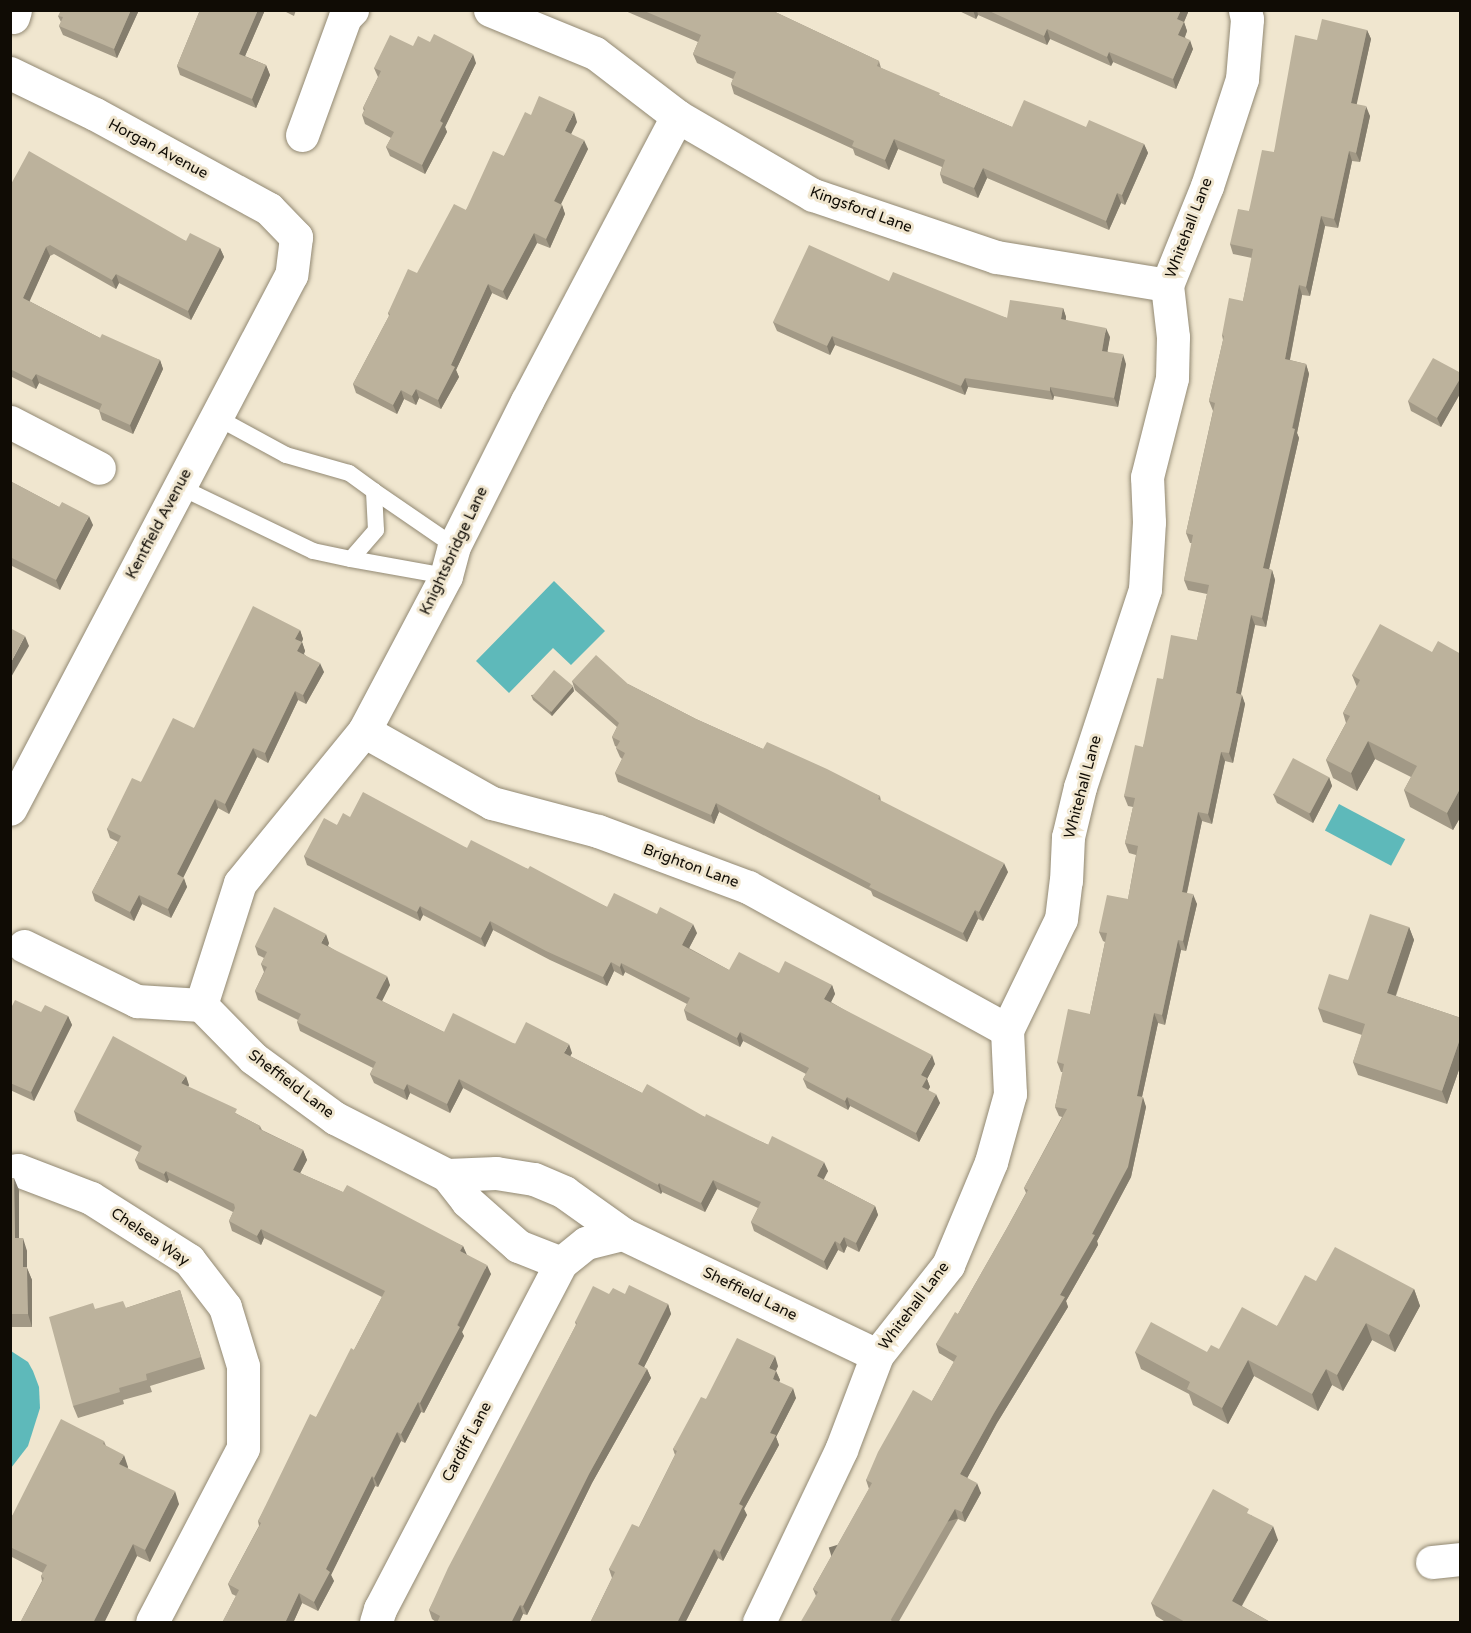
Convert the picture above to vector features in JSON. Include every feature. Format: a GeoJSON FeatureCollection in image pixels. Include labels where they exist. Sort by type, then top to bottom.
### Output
{"type":"FeatureCollection","features":[{"type":"Feature","properties":{"kind":"street"},"geometry":{"type":"LineString","coordinates":[[303,135],[345,17],[352,10]]}},
{"type":"Feature","properties":{"kind":"street","name":"Kingsford Lane"},"geometry":{"type":"LineString","coordinates":[[490,10],[595,53],[677,116],[824,199],[996,257],[1167,285]]}},
{"type":"Feature","properties":{"kind":"street","name":"Whitehall Lane"},"geometry":{"type":"LineString","coordinates":[[759,1623],[841,1450],[877,1355],[948,1265],[991,1162],[1010,1094],[1007,1030],[1061,919],[1068,837],[1080,787],[1145,589],[1149,522],[1147,477],[1172,378],[1173,337],[1167,285],[1207,186],[1242,79],[1245,10]]}},
{"type":"Feature","properties":{"kind":"street","name":"Horgan Avenue"},"geometry":{"type":"LineString","coordinates":[[10,73],[95,114],[269,209],[296,237]]}},
{"type":"Feature","properties":{"kind":"street","name":"Knightsbridge Lane"},"geometry":{"type":"LineString","coordinates":[[201,1005],[240,883],[364,731],[450,561],[527,401],[677,116]]}},
{"type":"Feature","properties":{"kind":"street","name":"Kentfield Avenue"},"geometry":{"type":"LineString","coordinates":[[10,809],[291,275],[296,237]]}},
{"type":"Feature","properties":{"kind":"street"},"geometry":{"type":"LineString","coordinates":[[10,422],[99,468]]}},
{"type":"Feature","properties":{"kind":"street","name":"Brighton Lane"},"geometry":{"type":"LineString","coordinates":[[364,731],[492,803],[598,831],[748,887],[1007,1030]]}},
{"type":"Feature","properties":{"kind":"street"},"geometry":{"type":"LineString","coordinates":[[17,943],[137,1001],[201,1005]]}},
{"type":"Feature","properties":{"kind":"street","name":"Sheffield Lane"},"geometry":{"type":"LineString","coordinates":[[201,1005],[253,1058],[335,1118],[447,1175],[467,1201],[518,1246],[561,1263]]}},
{"type":"Feature","properties":{"kind":"street","name":"Chelsea Way"},"geometry":{"type":"LineString","coordinates":[[13,1169],[91,1198],[189,1260],[225,1307],[243,1366],[243,1448],[152,1623]]}},
{"type":"Feature","properties":{"kind":"street","name":"Sheffield Lane"},"geometry":{"type":"LineString","coordinates":[[447,1175],[496,1173],[534,1179],[564,1192],[623,1234],[877,1355]]}},
{"type":"Feature","properties":{"kind":"street"},"geometry":{"type":"LineString","coordinates":[[561,1263],[586,1243],[623,1234]]}},
{"type":"Feature","properties":{"kind":"street","name":"Cardiff Lane"},"geometry":{"type":"LineString","coordinates":[[376,1623],[380,1609],[561,1263]]}},
{"type":"Feature","properties":{"kind":"lane"},"geometry":{"type":"LineString","coordinates":[[216,417],[285,455],[350,473],[374,491],[450,561]]}},
{"type":"Feature","properties":{"kind":"lane"},"geometry":{"type":"LineString","coordinates":[[178,486],[313,550],[351,560],[450,561]]}},
{"type":"Feature","properties":{"kind":"lane"},"geometry":{"type":"LineString","coordinates":[[351,560],[376,530],[374,491]]}},
{"type":"Feature","properties":{"kind":"water"},"geometry":{"type":"Polygon","coordinates":[[[554,581],[605,631],[571,665],[553,648],[509,693],[476,661],[554,581]]]}},
{"type":"Feature","properties":{"kind":"water"},"geometry":{"type":"Polygon","coordinates":[[[1339,804],[1405,839],[1391,866],[1325,830],[1339,804]]]}},
{"type":"Feature","properties":{"kind":"water"},"geometry":{"type":"Polygon","coordinates":[[[11,1351],[28,1362],[33,1371],[39,1387],[40,1408],[28,1446],[11,1468],[11,1351]]]}},
{"type":"Feature","properties":{"kind":"building"},"geometry":{"type":"Polygon","coordinates":[[[61,10],[131,10],[114,49],[59,26],[63,17],[58,16],[61,10]]]}},
{"type":"Feature","properties":{"kind":"building"},"geometry":{"type":"Polygon","coordinates":[[[200,10],[258,10],[239,54],[266,65],[252,99],[177,66],[200,10]]]}},
{"type":"Feature","properties":{"kind":"building"},"geometry":{"type":"Polygon","coordinates":[[[642,10],[771,10],[879,61],[877,66],[1012,127],[1024,100],[1086,127],[1089,120],[1144,144],[1122,195],[1117,193],[1106,221],[983,168],[974,188],[940,174],[945,160],[894,139],[885,160],[852,146],[854,141],[731,84],[736,72],[693,54],[701,35],[642,10]]]}},
{"type":"Feature","properties":{"kind":"building"},"geometry":{"type":"Polygon","coordinates":[[[987,10],[1181,10],[1177,19],[1184,22],[1178,35],[1190,40],[1173,79],[1109,52],[1107,57],[1047,29],[1044,36],[987,10]]]}},
{"type":"Feature","properties":{"kind":"building"},"geometry":{"type":"Polygon","coordinates":[[[1322,19],[1367,30],[1351,103],[1366,106],[1356,153],[1349,151],[1334,219],[1321,216],[1306,287],[1299,285],[1285,359],[1306,364],[1292,428],[1295,429],[1263,568],[1272,570],[1262,618],[1251,615],[1236,693],[1242,695],[1229,753],[1221,752],[1208,814],[1198,812],[1182,892],[1193,894],[1183,941],[1178,940],[1162,1015],[1154,1013],[1137,1096],[1143,1097],[1128,1167],[1092,1234],[1095,1235],[1060,1295],[1065,1297],[994,1413],[960,1474],[977,1483],[962,1512],[955,1509],[889,1623],[800,1623],[818,1592],[813,1589],[872,1483],[866,1480],[878,1452],[913,1390],[932,1401],[957,1356],[936,1344],[955,1312],[958,1314],[1007,1228],[1028,1190],[1024,1188],[1067,1109],[1055,1107],[1064,1064],[1057,1062],[1068,1009],[1090,1014],[1107,933],[1099,932],[1107,895],[1128,899],[1138,846],[1125,843],[1135,798],[1124,796],[1135,745],[1143,747],[1157,678],[1163,679],[1171,635],[1197,640],[1209,585],[1184,580],[1193,535],[1186,533],[1215,403],[1209,401],[1224,336],[1222,335],[1229,298],[1243,301],[1253,249],[1230,244],[1238,209],[1249,211],[1262,150],[1274,152],[1295,35],[1317,40],[1322,19]]]}},
{"type":"Feature","properties":{"kind":"building"},"geometry":{"type":"Polygon","coordinates":[[[434,34],[473,54],[440,121],[443,123],[422,165],[386,147],[394,132],[362,115],[365,109],[363,108],[381,71],[374,68],[390,35],[413,46],[418,36],[430,42],[434,34]]]}},
{"type":"Feature","properties":{"kind":"building"},"geometry":{"type":"Polygon","coordinates":[[[539,96],[574,112],[565,131],[584,140],[554,201],[562,205],[546,239],[534,233],[503,291],[488,284],[451,365],[455,367],[438,400],[416,389],[412,396],[401,390],[393,405],[353,384],[390,314],[388,313],[408,269],[417,273],[454,204],[466,210],[493,151],[504,156],[525,112],[531,115],[539,96]]]}},
{"type":"Feature","properties":{"kind":"building"},"geometry":{"type":"Polygon","coordinates":[[[29,151],[186,241],[190,233],[220,248],[188,311],[116,274],[112,280],[50,245],[46,247],[23,298],[100,338],[102,334],[160,360],[130,425],[99,411],[102,404],[36,374],[32,380],[10,369],[10,186],[29,151]]]}},
{"type":"Feature","properties":{"kind":"building"},"geometry":{"type":"Polygon","coordinates":[[[809,245],[889,281],[893,272],[1007,318],[1010,300],[1063,308],[1061,319],[1106,328],[1102,351],[1123,354],[1114,398],[1050,387],[1050,391],[965,378],[961,386],[832,336],[827,346],[773,322],[809,245]]]}},
{"type":"Feature","properties":{"kind":"building"},"geometry":{"type":"Polygon","coordinates":[[[1433,358],[1461,373],[1461,377],[1437,418],[1408,401],[1433,358]]]}},
{"type":"Feature","properties":{"kind":"building"},"geometry":{"type":"Polygon","coordinates":[[[10,481],[59,507],[62,502],[89,516],[56,580],[10,557],[10,481]]]}},
{"type":"Feature","properties":{"kind":"building"},"geometry":{"type":"Polygon","coordinates":[[[253,606],[300,630],[295,639],[302,642],[297,651],[320,663],[303,695],[295,691],[265,753],[253,748],[225,804],[215,799],[177,874],[184,878],[168,909],[139,895],[130,912],[92,892],[121,836],[107,829],[132,778],[141,782],[173,718],[194,728],[253,606]]]}},
{"type":"Feature","properties":{"kind":"building"},"geometry":{"type":"Polygon","coordinates":[[[1380,624],[1432,652],[1438,641],[1461,654],[1459,666],[1461,667],[1461,787],[1447,813],[1404,790],[1417,766],[1368,741],[1351,773],[1326,760],[1350,716],[1343,713],[1360,680],[1352,675],[1380,624]]]}},
{"type":"Feature","properties":{"kind":"building"},"geometry":{"type":"Polygon","coordinates":[[[10,628],[25,636],[10,664],[10,628]]]}},
{"type":"Feature","properties":{"kind":"building"},"geometry":{"type":"Polygon","coordinates":[[[596,655],[628,684],[696,719],[763,749],[767,742],[827,769],[880,796],[878,799],[1004,863],[979,912],[975,910],[963,933],[869,887],[871,884],[716,803],[711,815],[615,773],[625,753],[616,748],[620,741],[612,737],[619,723],[572,681],[596,655]]]}},
{"type":"Feature","properties":{"kind":"building"},"geometry":{"type":"Polygon","coordinates":[[[554,670],[573,686],[551,712],[532,696],[554,670]]]}},
{"type":"Feature","properties":{"kind":"building"},"geometry":{"type":"Polygon","coordinates":[[[1293,758],[1329,777],[1310,813],[1274,794],[1293,758]]]}},
{"type":"Feature","properties":{"kind":"building"},"geometry":{"type":"Polygon","coordinates":[[[363,792],[467,848],[471,840],[528,869],[530,866],[607,907],[614,893],[657,914],[660,907],[693,924],[682,945],[729,970],[739,952],[779,973],[785,961],[832,985],[824,999],[932,1055],[921,1075],[927,1078],[922,1087],[936,1094],[916,1133],[847,1097],[845,1101],[803,1079],[809,1068],[740,1032],[737,1038],[684,1010],[690,998],[621,963],[620,967],[611,962],[603,977],[546,951],[490,921],[481,938],[420,906],[417,912],[304,856],[324,818],[337,825],[343,813],[350,817],[363,792]]]}},
{"type":"Feature","properties":{"kind":"building"},"geometry":{"type":"Polygon","coordinates":[[[274,907],[326,934],[321,943],[387,976],[376,998],[444,1032],[453,1013],[515,1044],[526,1022],[569,1044],[564,1053],[642,1093],[647,1084],[705,1117],[706,1114],[768,1145],[772,1136],[824,1162],[817,1176],[875,1206],[856,1243],[844,1237],[840,1244],[835,1241],[824,1261],[751,1222],[761,1202],[713,1180],[701,1203],[659,1183],[658,1185],[459,1079],[447,1104],[407,1084],[404,1090],[370,1074],[376,1062],[297,1022],[301,1014],[255,991],[267,967],[261,964],[267,952],[255,946],[274,907]]]}},
{"type":"Feature","properties":{"kind":"building"},"geometry":{"type":"Polygon","coordinates":[[[1370,914],[1409,927],[1387,993],[1461,1018],[1461,1036],[1442,1091],[1353,1062],[1365,1024],[1318,1008],[1329,974],[1348,980],[1370,914]]]}},
{"type":"Feature","properties":{"kind":"building"},"geometry":{"type":"Polygon","coordinates":[[[15,1000],[41,1012],[45,1005],[68,1016],[31,1092],[10,1083],[10,1010],[15,1000]]]}},
{"type":"Feature","properties":{"kind":"building"},"geometry":{"type":"Polygon","coordinates":[[[113,1036],[186,1076],[181,1083],[237,1109],[235,1113],[260,1126],[259,1129],[303,1150],[293,1170],[343,1192],[347,1185],[463,1246],[460,1251],[487,1265],[457,1325],[460,1327],[420,1403],[418,1402],[401,1434],[397,1432],[374,1478],[372,1476],[326,1569],[330,1572],[314,1602],[299,1593],[285,1623],[222,1623],[239,1590],[228,1584],[261,1523],[258,1521],[310,1414],[316,1417],[351,1348],[354,1350],[385,1291],[261,1229],[257,1236],[229,1221],[235,1208],[234,1204],[166,1171],[164,1174],[135,1160],[142,1146],[74,1111],[113,1036]]]}},
{"type":"Feature","properties":{"kind":"building"},"geometry":{"type":"Polygon","coordinates":[[[10,1178],[14,1178],[15,1238],[23,1238],[23,1267],[27,1267],[28,1314],[10,1314],[10,1178]]]}},
{"type":"Feature","properties":{"kind":"building"},"geometry":{"type":"Polygon","coordinates":[[[1335,1247],[1414,1289],[1389,1335],[1366,1323],[1337,1375],[1326,1369],[1312,1394],[1248,1360],[1222,1408],[1187,1389],[1190,1382],[1135,1352],[1151,1322],[1207,1352],[1211,1345],[1219,1349],[1242,1307],[1277,1326],[1305,1275],[1316,1281],[1335,1247]]]}},
{"type":"Feature","properties":{"kind":"building"},"geometry":{"type":"Polygon","coordinates":[[[629,1285],[668,1304],[638,1364],[647,1369],[589,1474],[523,1606],[520,1605],[511,1623],[437,1623],[440,1616],[429,1610],[448,1568],[577,1323],[575,1322],[593,1286],[609,1294],[613,1288],[625,1294],[629,1285]]]}},
{"type":"Feature","properties":{"kind":"building"},"geometry":{"type":"Polygon","coordinates":[[[180,1290],[201,1357],[146,1374],[147,1380],[119,1388],[120,1392],[73,1406],[49,1317],[93,1303],[95,1309],[123,1301],[126,1308],[180,1290]]]}},
{"type":"Feature","properties":{"kind":"building"},"geometry":{"type":"Polygon","coordinates":[[[737,1338],[775,1356],[769,1368],[776,1371],[773,1379],[793,1388],[770,1433],[776,1435],[739,1504],[743,1506],[720,1552],[714,1549],[677,1623],[590,1623],[615,1572],[609,1569],[632,1524],[639,1527],[677,1451],[673,1449],[701,1397],[706,1399],[737,1338]]]}},
{"type":"Feature","properties":{"kind":"building"},"geometry":{"type":"Polygon","coordinates":[[[61,1419],[104,1441],[103,1444],[124,1455],[119,1464],[175,1491],[145,1550],[133,1544],[93,1623],[20,1623],[44,1578],[41,1576],[47,1565],[10,1547],[10,1515],[12,1516],[61,1419]]]}},
{"type":"Feature","properties":{"kind":"building"},"geometry":{"type":"Polygon","coordinates":[[[1213,1489],[1249,1509],[1247,1513],[1273,1526],[1232,1601],[1272,1623],[1187,1623],[1151,1603],[1213,1489]]]}}]}
